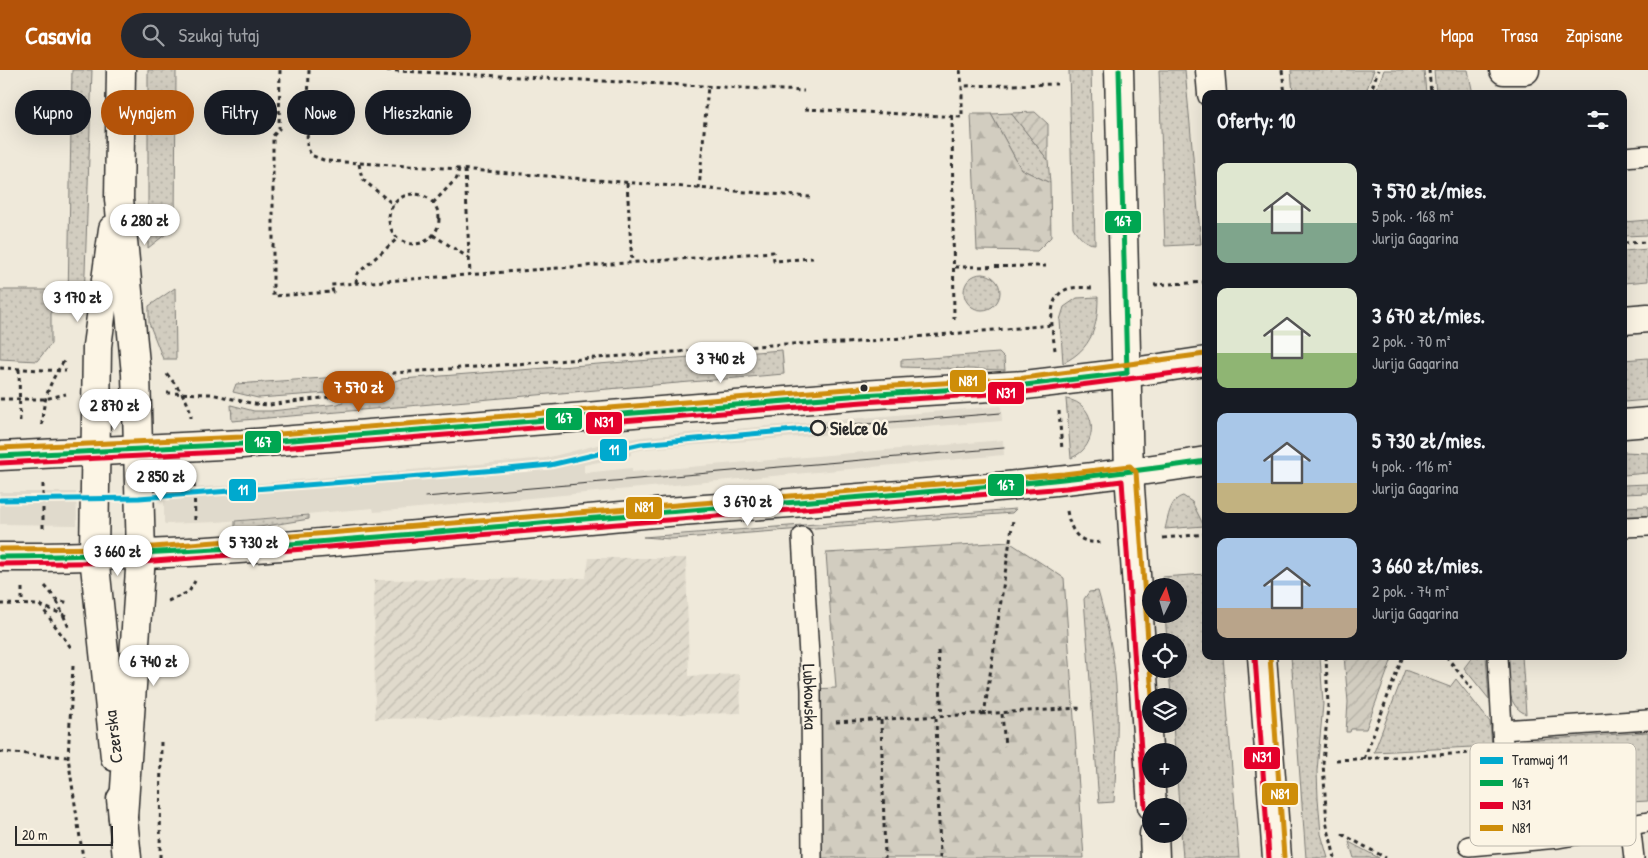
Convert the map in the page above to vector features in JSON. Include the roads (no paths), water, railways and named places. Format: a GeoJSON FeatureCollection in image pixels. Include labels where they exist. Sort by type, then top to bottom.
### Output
{"type":"FeatureCollection","features":[{"type":"Feature","properties":{"kind":"main road"},"geometry":{"type":"LineString","coordinates":[[119,198],[121,70]]}},
{"type":"Feature","properties":{"kind":"main road"},"geometry":{"type":"LineString","coordinates":[[1119,70],[1129,474],[1151,798]]}},
{"type":"Feature","properties":{"kind":"main road"},"geometry":{"type":"LineString","coordinates":[[1210,70],[1212,90]]}},
{"type":"Feature","properties":{"kind":"main road"},"geometry":{"type":"LineString","coordinates":[[1504,70],[1526,70]]}},
{"type":"Feature","properties":{"kind":"main road","name":"Czerska"},"geometry":{"type":"LineString","coordinates":[[119,198],[136,374],[141,555],[123,817]]}},
{"type":"Feature","properties":{"kind":"main road","name":"Czerska"},"geometry":{"type":"LineString","coordinates":[[119,198],[107,259],[97,346],[94,556],[127,858]]}},
{"type":"Feature","properties":{"kind":"main road"},"geometry":{"type":"LineString","coordinates":[[1627,320],[1648,318]]}},
{"type":"Feature","properties":{"kind":"main road"},"geometry":{"type":"LineString","coordinates":[[0,456],[138,451],[862,395],[1057,383],[1202,362]]}},
{"type":"Feature","properties":{"kind":"main road"},"geometry":{"type":"LineString","coordinates":[[1627,424],[1648,422]]}},
{"type":"Feature","properties":{"kind":"main road"},"geometry":{"type":"LineString","coordinates":[[0,557],[141,555],[1057,482],[1129,474],[1202,462]]}},
{"type":"Feature","properties":{"kind":"main road"},"geometry":{"type":"LineString","coordinates":[[1262,660],[1277,858]]}},
{"type":"Feature","properties":{"kind":"main road"},"geometry":{"type":"LineString","coordinates":[[1154,843],[1155,858]]}},
{"type":"Feature","properties":{"kind":"lane"},"geometry":{"type":"LineString","coordinates":[[1627,157],[1648,155]]}},
{"type":"Feature","properties":{"kind":"lane"},"geometry":{"type":"LineString","coordinates":[[1627,528],[1648,526]]}},
{"type":"Feature","properties":{"kind":"lane","name":"Lubkowska"},"geometry":{"type":"LineString","coordinates":[[802,536],[811,723],[812,858]]}},
{"type":"Feature","properties":{"kind":"lane"},"geometry":{"type":"LineString","coordinates":[[1498,660],[1503,743]]}},
{"type":"Feature","properties":{"kind":"lane"},"geometry":{"type":"LineString","coordinates":[[1502,730],[1648,720]]}},
{"type":"Feature","properties":{"kind":"lane"},"geometry":{"type":"LineString","coordinates":[[1636,844],[1639,823]]}},
{"type":"Feature","properties":{"kind":"tram line"},"geometry":{"type":"LineString","coordinates":[[818,428],[1001,413]]}},
{"type":"Feature","properties":{"kind":"tram line","name":"11"},"geometry":{"type":"LineString","coordinates":[[0,500],[139,498],[485,471],[550,465],[641,444],[818,428]]}},
{"type":"Feature","properties":{"kind":"tram line"},"geometry":{"type":"LineString","coordinates":[[425,497],[1004,448]]}},
{"type":"Feature","properties":{"kind":"place","name":"Sielce 06"},"geometry":{"type":"Point","coordinates":[818,428]}}]}
